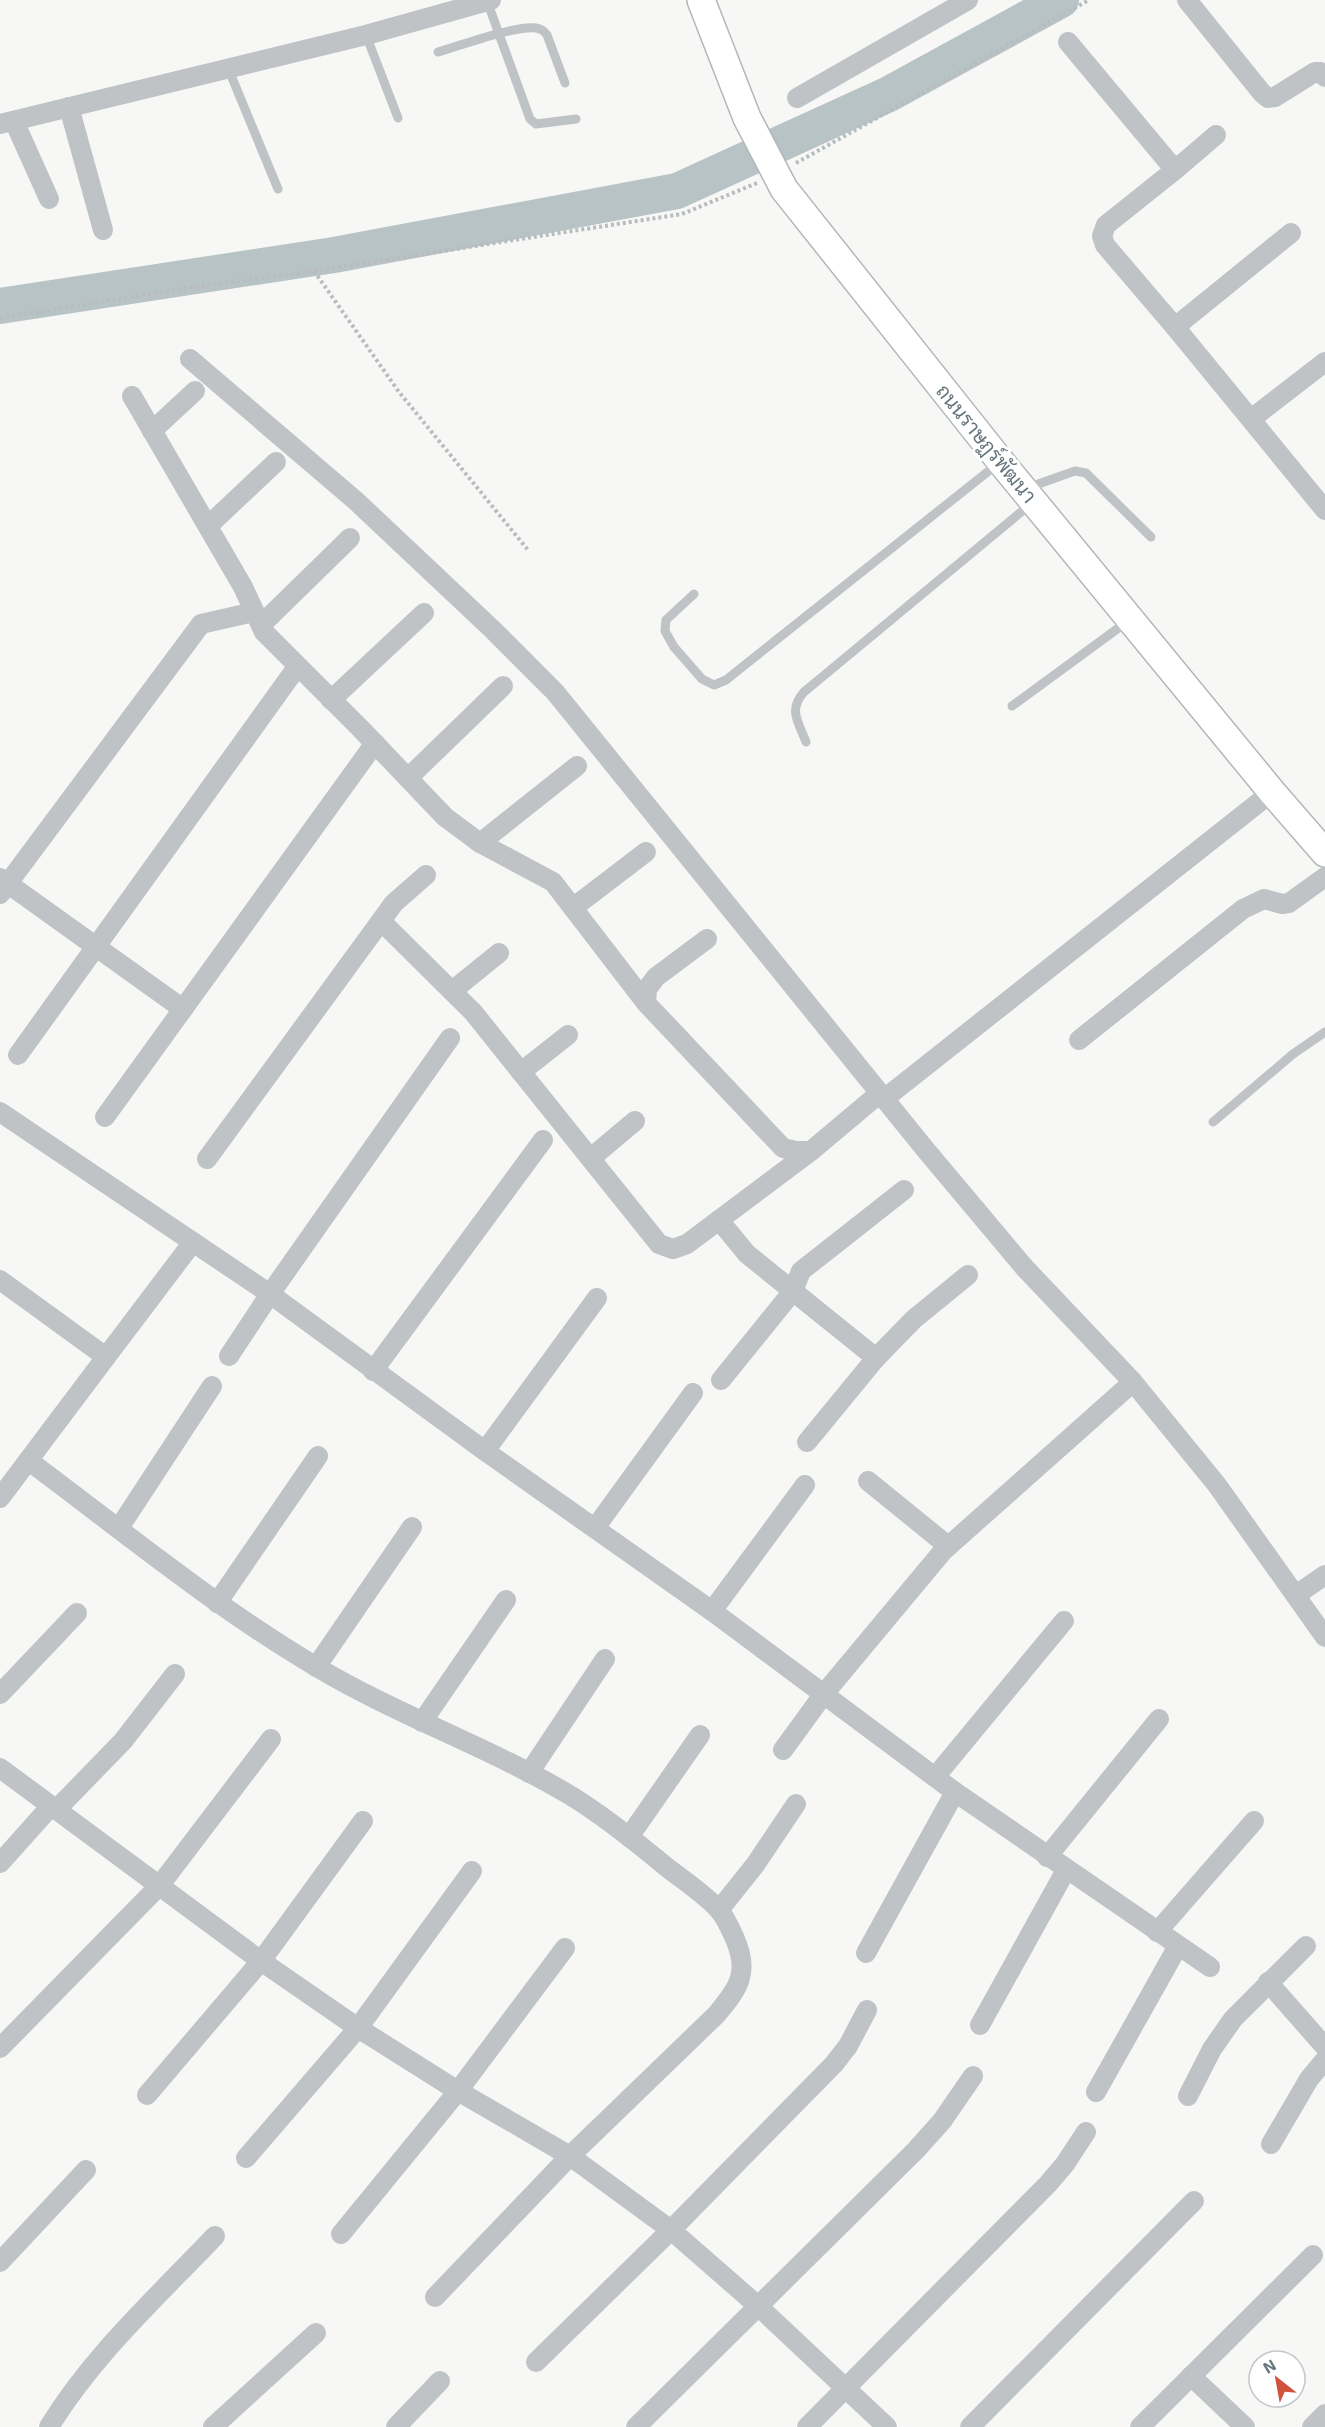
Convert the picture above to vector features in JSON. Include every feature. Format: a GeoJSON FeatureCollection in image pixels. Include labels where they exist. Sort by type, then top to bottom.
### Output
{"type":"FeatureCollection","features":[{"type":"Feature","properties":{"kind":"street","name":"ถนนราษฏร์พัฒนา"},"geometry":{"type":"LineString","coordinates":[[701,0],[747,118],[777,179],[1001,462],[1272,792],[1325,853]]}},
{"type":"Feature","properties":{"kind":"street"},"geometry":{"type":"LineString","coordinates":[[797,99],[968,0]]}},
{"type":"Feature","properties":{"kind":"street"},"geometry":{"type":"LineString","coordinates":[[1187,0],[1268,98],[1275,97],[1315,72],[1320,72],[1325,77]]}},
{"type":"Feature","properties":{"kind":"street"},"geometry":{"type":"LineString","coordinates":[[50,200],[7,123],[366,34],[489,1]]}},
{"type":"Feature","properties":{"kind":"street"},"geometry":{"type":"LineString","coordinates":[[1068,42],[1175,170]]}},
{"type":"Feature","properties":{"kind":"street"},"geometry":{"type":"LineString","coordinates":[[69,107],[103,230]]}},
{"type":"Feature","properties":{"kind":"street"},"geometry":{"type":"LineString","coordinates":[[1216,135],[1106,225],[1102,236],[1105,245],[1325,510]]}},
{"type":"Feature","properties":{"kind":"street"},"geometry":{"type":"LineString","coordinates":[[1175,327],[1291,233]]}},
{"type":"Feature","properties":{"kind":"street"},"geometry":{"type":"LineString","coordinates":[[190,359],[356,501],[492,629],[555,692],[882,1096],[1024,1267],[1133,1382],[1217,1485],[1325,1636]]}},
{"type":"Feature","properties":{"kind":"street"},"geometry":{"type":"LineString","coordinates":[[1251,419],[1325,362]]}},
{"type":"Feature","properties":{"kind":"street"},"geometry":{"type":"LineString","coordinates":[[152,430],[195,391]]}},
{"type":"Feature","properties":{"kind":"street"},"geometry":{"type":"LineString","coordinates":[[132,396],[243,587],[264,632],[445,817],[480,843],[553,882],[646,1003],[783,1148],[811,1151]]}},
{"type":"Feature","properties":{"kind":"street"},"geometry":{"type":"LineString","coordinates":[[208,526],[276,462]]}},
{"type":"Feature","properties":{"kind":"street"},"geometry":{"type":"LineString","coordinates":[[183,1009],[97,946],[3,885],[201,624],[257,619],[350,538]]}},
{"type":"Feature","properties":{"kind":"street"},"geometry":{"type":"LineString","coordinates":[[331,700],[424,613]]}},
{"type":"Feature","properties":{"kind":"street"},"geometry":{"type":"LineString","coordinates":[[18,1055],[297,666]]}},
{"type":"Feature","properties":{"kind":"street"},"geometry":{"type":"LineString","coordinates":[[408,778],[504,686]]}},
{"type":"Feature","properties":{"kind":"street"},"geometry":{"type":"LineString","coordinates":[[105,1118],[375,743]]}},
{"type":"Feature","properties":{"kind":"street"},"geometry":{"type":"LineString","coordinates":[[480,843],[577,766]]}},
{"type":"Feature","properties":{"kind":"street"},"geometry":{"type":"LineString","coordinates":[[381,921],[473,1012],[659,1244],[673,1249],[687,1244],[811,1151],[1272,792]]}},
{"type":"Feature","properties":{"kind":"street"},"geometry":{"type":"LineString","coordinates":[[574,907],[646,852]]}},
{"type":"Feature","properties":{"kind":"street"},"geometry":{"type":"LineString","coordinates":[[207,1159],[393,903],[426,875]]}},
{"type":"Feature","properties":{"kind":"street"},"geometry":{"type":"LineString","coordinates":[[1079,1040],[1243,909],[1257,900],[1264,899],[1282,904],[1289,903],[1299,898],[1325,877]]}},
{"type":"Feature","properties":{"kind":"street"},"geometry":{"type":"LineString","coordinates":[[646,1003],[647,989],[656,977],[707,939]]}},
{"type":"Feature","properties":{"kind":"street"},"geometry":{"type":"LineString","coordinates":[[452,991],[499,953]]}},
{"type":"Feature","properties":{"kind":"street"},"geometry":{"type":"LineString","coordinates":[[521,1072],[568,1035]]}},
{"type":"Feature","properties":{"kind":"street"},"geometry":{"type":"LineString","coordinates":[[229,1356],[450,1038]]}},
{"type":"Feature","properties":{"kind":"street"},"geometry":{"type":"LineString","coordinates":[[0,1112],[270,1294],[373,1371],[712,1611],[955,1792],[1210,1967]]}},
{"type":"Feature","properties":{"kind":"street"},"geometry":{"type":"LineString","coordinates":[[591,1158],[635,1121]]}},
{"type":"Feature","properties":{"kind":"street"},"geometry":{"type":"LineString","coordinates":[[373,1371],[543,1140]]}},
{"type":"Feature","properties":{"kind":"street"},"geometry":{"type":"LineString","coordinates":[[721,1380],[793,1291],[801,1271],[904,1190]]}},
{"type":"Feature","properties":{"kind":"street"},"geometry":{"type":"LineString","coordinates":[[719,1220],[747,1254],[876,1358]]}},
{"type":"Feature","properties":{"kind":"street"},"geometry":{"type":"LineString","coordinates":[[0,1498],[193,1242]]}},
{"type":"Feature","properties":{"kind":"street"},"geometry":{"type":"LineString","coordinates":[[807,1442],[876,1358],[914,1319],[968,1275]]}},
{"type":"Feature","properties":{"kind":"street"},"geometry":{"type":"LineString","coordinates":[[0,1280],[106,1357]]}},
{"type":"Feature","properties":{"kind":"street"},"geometry":{"type":"LineString","coordinates":[[485,1451],[597,1298]]}},
{"type":"Feature","properties":{"kind":"street"},"geometry":{"type":"LineString","coordinates":[[783,1750],[823,1695],[948,1546],[1133,1382]]}},
{"type":"Feature","properties":{"kind":"street"},"geometry":{"type":"LineString","coordinates":[[119,1528],[212,1386]]}},
{"type":"Feature","properties":{"kind":"street"},"geometry":{"type":"LineString","coordinates":[[596,1528],[693,1393]]}},
{"type":"Feature","properties":{"kind":"street"},"geometry":{"type":"LineString","coordinates":[[217,1603],[318,1456]]}},
{"type":"Feature","properties":{"kind":"street"},"geometry":{"type":"LineString","coordinates":[[29,1461],[217,1603],[316,1667],[422,1722],[530,1773],[574,1798],[629,1837],[719,1910],[732,1933],[743,1966],[741,1978],[732,1996],[716,2015],[570,2156],[435,2297]]}},
{"type":"Feature","properties":{"kind":"street"},"geometry":{"type":"LineString","coordinates":[[868,1481],[948,1546]]}},
{"type":"Feature","properties":{"kind":"street"},"geometry":{"type":"LineString","coordinates":[[712,1611],[805,1485]]}},
{"type":"Feature","properties":{"kind":"street"},"geometry":{"type":"LineString","coordinates":[[316,1667],[412,1527]]}},
{"type":"Feature","properties":{"kind":"street"},"geometry":{"type":"LineString","coordinates":[[1296,1595],[1325,1575]]}},
{"type":"Feature","properties":{"kind":"street"},"geometry":{"type":"LineString","coordinates":[[422,1722],[506,1600]]}},
{"type":"Feature","properties":{"kind":"street"},"geometry":{"type":"LineString","coordinates":[[0,1694],[77,1612]]}},
{"type":"Feature","properties":{"kind":"street"},"geometry":{"type":"LineString","coordinates":[[935,1777],[1064,1621]]}},
{"type":"Feature","properties":{"kind":"street"},"geometry":{"type":"LineString","coordinates":[[530,1773],[605,1659]]}},
{"type":"Feature","properties":{"kind":"street"},"geometry":{"type":"LineString","coordinates":[[0,1863],[123,1741],[175,1674]]}},
{"type":"Feature","properties":{"kind":"street"},"geometry":{"type":"LineString","coordinates":[[1047,1857],[1159,1719]]}},
{"type":"Feature","properties":{"kind":"street"},"geometry":{"type":"LineString","coordinates":[[629,1837],[700,1735]]}},
{"type":"Feature","properties":{"kind":"street"},"geometry":{"type":"LineString","coordinates":[[0,2048],[160,1885],[271,1739]]}},
{"type":"Feature","properties":{"kind":"street"},"geometry":{"type":"LineString","coordinates":[[0,1768],[261,1961],[358,2028],[458,2091],[570,2156],[671,2230],[758,2306],[887,2427]]}},
{"type":"Feature","properties":{"kind":"street"},"geometry":{"type":"LineString","coordinates":[[866,1953],[955,1792]]}},
{"type":"Feature","properties":{"kind":"street"},"geometry":{"type":"LineString","coordinates":[[719,1910],[755,1866],[796,1804]]}},
{"type":"Feature","properties":{"kind":"street"},"geometry":{"type":"LineString","coordinates":[[147,2095],[261,1961],[363,1821]]}},
{"type":"Feature","properties":{"kind":"street"},"geometry":{"type":"LineString","coordinates":[[1156,1932],[1254,1821]]}},
{"type":"Feature","properties":{"kind":"street"},"geometry":{"type":"LineString","coordinates":[[980,2025],[1066,1870]]}},
{"type":"Feature","properties":{"kind":"street"},"geometry":{"type":"LineString","coordinates":[[246,2158],[358,2028],[472,1871]]}},
{"type":"Feature","properties":{"kind":"street"},"geometry":{"type":"LineString","coordinates":[[1096,2091],[1178,1946]]}},
{"type":"Feature","properties":{"kind":"street"},"geometry":{"type":"LineString","coordinates":[[1188,2096],[1212,2049],[1233,2019],[1305,1946]]}},
{"type":"Feature","properties":{"kind":"street"},"geometry":{"type":"LineString","coordinates":[[340,2234],[458,2091],[565,1948]]}},
{"type":"Feature","properties":{"kind":"street"},"geometry":{"type":"LineString","coordinates":[[1268,1982],[1325,2047]]}},
{"type":"Feature","properties":{"kind":"street"},"geometry":{"type":"LineString","coordinates":[[536,2362],[671,2230],[834,2064],[848,2046],[867,2010]]}},
{"type":"Feature","properties":{"kind":"street"},"geometry":{"type":"LineString","coordinates":[[1270,2144],[1308,2079],[1325,2060]]}},
{"type":"Feature","properties":{"kind":"street"},"geometry":{"type":"LineString","coordinates":[[636,2427],[916,2150],[942,2121],[973,2076]]}},
{"type":"Feature","properties":{"kind":"street"},"geometry":{"type":"LineString","coordinates":[[807,2427],[1048,2184],[1065,2164],[1086,2132]]}},
{"type":"Feature","properties":{"kind":"street"},"geometry":{"type":"LineString","coordinates":[[0,2262],[86,2170]]}},
{"type":"Feature","properties":{"kind":"street"},"geometry":{"type":"LineString","coordinates":[[970,2427],[1194,2201]]}},
{"type":"Feature","properties":{"kind":"street"},"geometry":{"type":"LineString","coordinates":[[48,2427],[77,2384],[100,2357],[215,2236]]}},
{"type":"Feature","properties":{"kind":"street"},"geometry":{"type":"LineString","coordinates":[[1140,2427],[1313,2255]]}},
{"type":"Feature","properties":{"kind":"street"},"geometry":{"type":"LineString","coordinates":[[213,2427],[316,2333]]}},
{"type":"Feature","properties":{"kind":"street"},"geometry":{"type":"LineString","coordinates":[[1191,2376],[1245,2427]]}},
{"type":"Feature","properties":{"kind":"street"},"geometry":{"type":"LineString","coordinates":[[396,2427],[440,2381]]}},
{"type":"Feature","properties":{"kind":"street"},"geometry":{"type":"LineString","coordinates":[[1312,2427],[1325,2414]]}},
{"type":"Feature","properties":{"kind":"lane"},"geometry":{"type":"LineString","coordinates":[[489,1],[530,119],[536,124],[576,119]]}},
{"type":"Feature","properties":{"kind":"lane"},"geometry":{"type":"LineString","coordinates":[[438,52],[499,34],[533,27],[542,29],[547,35],[565,83]]}},
{"type":"Feature","properties":{"kind":"lane"},"geometry":{"type":"LineString","coordinates":[[366,34],[398,118]]}},
{"type":"Feature","properties":{"kind":"lane"},"geometry":{"type":"LineString","coordinates":[[228,68],[278,189]]}},
{"type":"Feature","properties":{"kind":"lane"},"geometry":{"type":"LineString","coordinates":[[694,594],[666,620],[665,631],[674,647],[702,679],[714,685],[726,680],[1001,462]]}},
{"type":"Feature","properties":{"kind":"lane"},"geometry":{"type":"LineString","coordinates":[[806,742],[795,711],[795,702],[804,692],[1029,496],[1075,471],[1086,473],[1151,537]]}},
{"type":"Feature","properties":{"kind":"lane"},"geometry":{"type":"LineString","coordinates":[[1012,706],[1131,619]]}},
{"type":"Feature","properties":{"kind":"lane"},"geometry":{"type":"LineString","coordinates":[[1213,1122],[1293,1054],[1325,1032]]}},
{"type":"Feature","properties":{"kind":"path"},"geometry":{"type":"LineString","coordinates":[[0,318],[682,214],[777,179],[1089,0]]}},
{"type":"Feature","properties":{"kind":"path"},"geometry":{"type":"LineString","coordinates":[[314,271],[399,392],[528,550]]}},
{"type":"Feature","properties":{"kind":"waterway"},"geometry":{"type":"LineString","coordinates":[[0,306],[334,255],[677,191],[889,94],[1061,0]]}}]}
